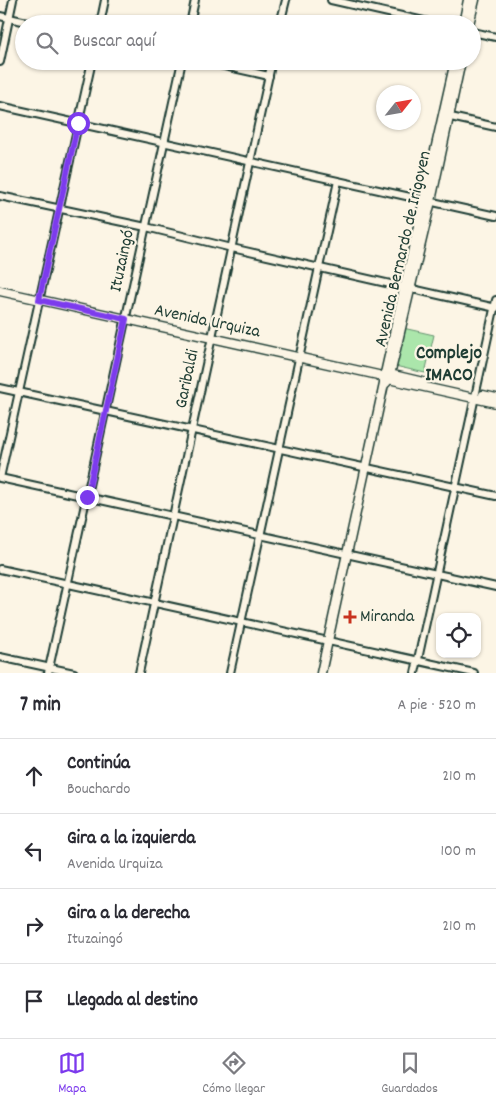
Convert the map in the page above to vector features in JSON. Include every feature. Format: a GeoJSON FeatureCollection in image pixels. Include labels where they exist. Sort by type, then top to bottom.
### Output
{"type":"FeatureCollection","features":[{"type":"Feature","properties":{"kind":"main road"},"geometry":{"type":"LineString","coordinates":[[465,15],[468,0]]}},
{"type":"Feature","properties":{"kind":"main road"},"geometry":{"type":"LineString","coordinates":[[471,15],[474,0]]}},
{"type":"Feature","properties":{"kind":"main road","name":"Avenida Bernardo de Irigoyen"},"geometry":{"type":"LineString","coordinates":[[321,673],[385,377],[428,201],[454,70]]}},
{"type":"Feature","properties":{"kind":"main road","name":"Avenida Bernardo de Irigoyen"},"geometry":{"type":"LineString","coordinates":[[446,116],[459,70]]}},
{"type":"Feature","properties":{"kind":"main road","name":"Avenida Urquiza"},"geometry":{"type":"LineString","coordinates":[[0,291],[385,377],[475,396],[496,398]]}},
{"type":"Feature","properties":{"kind":"main road","name":"Avenida Urquiza"},"geometry":{"type":"LineString","coordinates":[[475,396],[496,403]]}},
{"type":"Feature","properties":{"kind":"street"},"geometry":{"type":"LineString","coordinates":[[0,62],[13,0]]}},
{"type":"Feature","properties":{"kind":"street"},"geometry":{"type":"LineString","coordinates":[[102,15],[105,0]]}},
{"type":"Feature","properties":{"kind":"street"},"geometry":{"type":"LineString","coordinates":[[192,15],[195,0]]}},
{"type":"Feature","properties":{"kind":"street"},"geometry":{"type":"LineString","coordinates":[[282,15],[286,0]]}},
{"type":"Feature","properties":{"kind":"street"},"geometry":{"type":"LineString","coordinates":[[331,0],[397,15]]}},
{"type":"Feature","properties":{"kind":"street"},"geometry":{"type":"LineString","coordinates":[[0,16],[15,19]]}},
{"type":"Feature","properties":{"kind":"street"},"geometry":{"type":"LineString","coordinates":[[481,34],[496,37]]}},
{"type":"Feature","properties":{"kind":"street"},"geometry":{"type":"LineString","coordinates":[[90,70],[0,478],[496,587]]}},
{"type":"Feature","properties":{"kind":"street","name":"Ituzaingó"},"geometry":{"type":"LineString","coordinates":[[49,670],[180,70]]}},
{"type":"Feature","properties":{"kind":"street"},"geometry":{"type":"LineString","coordinates":[[242,70],[269,76]]}},
{"type":"Feature","properties":{"kind":"street","name":"Garibaldi"},"geometry":{"type":"LineString","coordinates":[[139,673],[270,70]]}},
{"type":"Feature","properties":{"kind":"street"},"geometry":{"type":"LineString","coordinates":[[0,106],[496,216]]}},
{"type":"Feature","properties":{"kind":"street"},"geometry":{"type":"LineString","coordinates":[[446,116],[496,127]]}},
{"type":"Feature","properties":{"kind":"street"},"geometry":{"type":"LineString","coordinates":[[230,673],[338,181]]}},
{"type":"Feature","properties":{"kind":"street"},"geometry":{"type":"LineString","coordinates":[[0,196],[146,227],[318,268],[496,305],[415,673]]}},
{"type":"Feature","properties":{"kind":"street"},"geometry":{"type":"LineString","coordinates":[[0,388],[496,496]]}},
{"type":"Feature","properties":{"kind":"street"},"geometry":{"type":"LineString","coordinates":[[0,569],[474,673]]}},
{"type":"Feature","properties":{"kind":"street"},"geometry":{"type":"LineString","coordinates":[[0,657],[49,670],[74,673]]}},
{"type":"Feature","properties":{"kind":"green space"},"geometry":{"type":"Polygon","coordinates":[[[403,328],[434,335],[425,373],[395,366],[403,328]]]}},
{"type":"Feature","properties":{"kind":"place","name":"Miranda"},"geometry":{"type":"Point","coordinates":[350,617]}},
{"type":"Feature","properties":{"kind":"district","name":"Complejo IMACO"},"geometry":{"type":"Point","coordinates":[449,365]}},
{"type":"Feature","properties":{"kind":"route"},"geometry":{"type":"LineString","coordinates":[[78,123],[39,300],[126,319],[87,497]]}}]}
